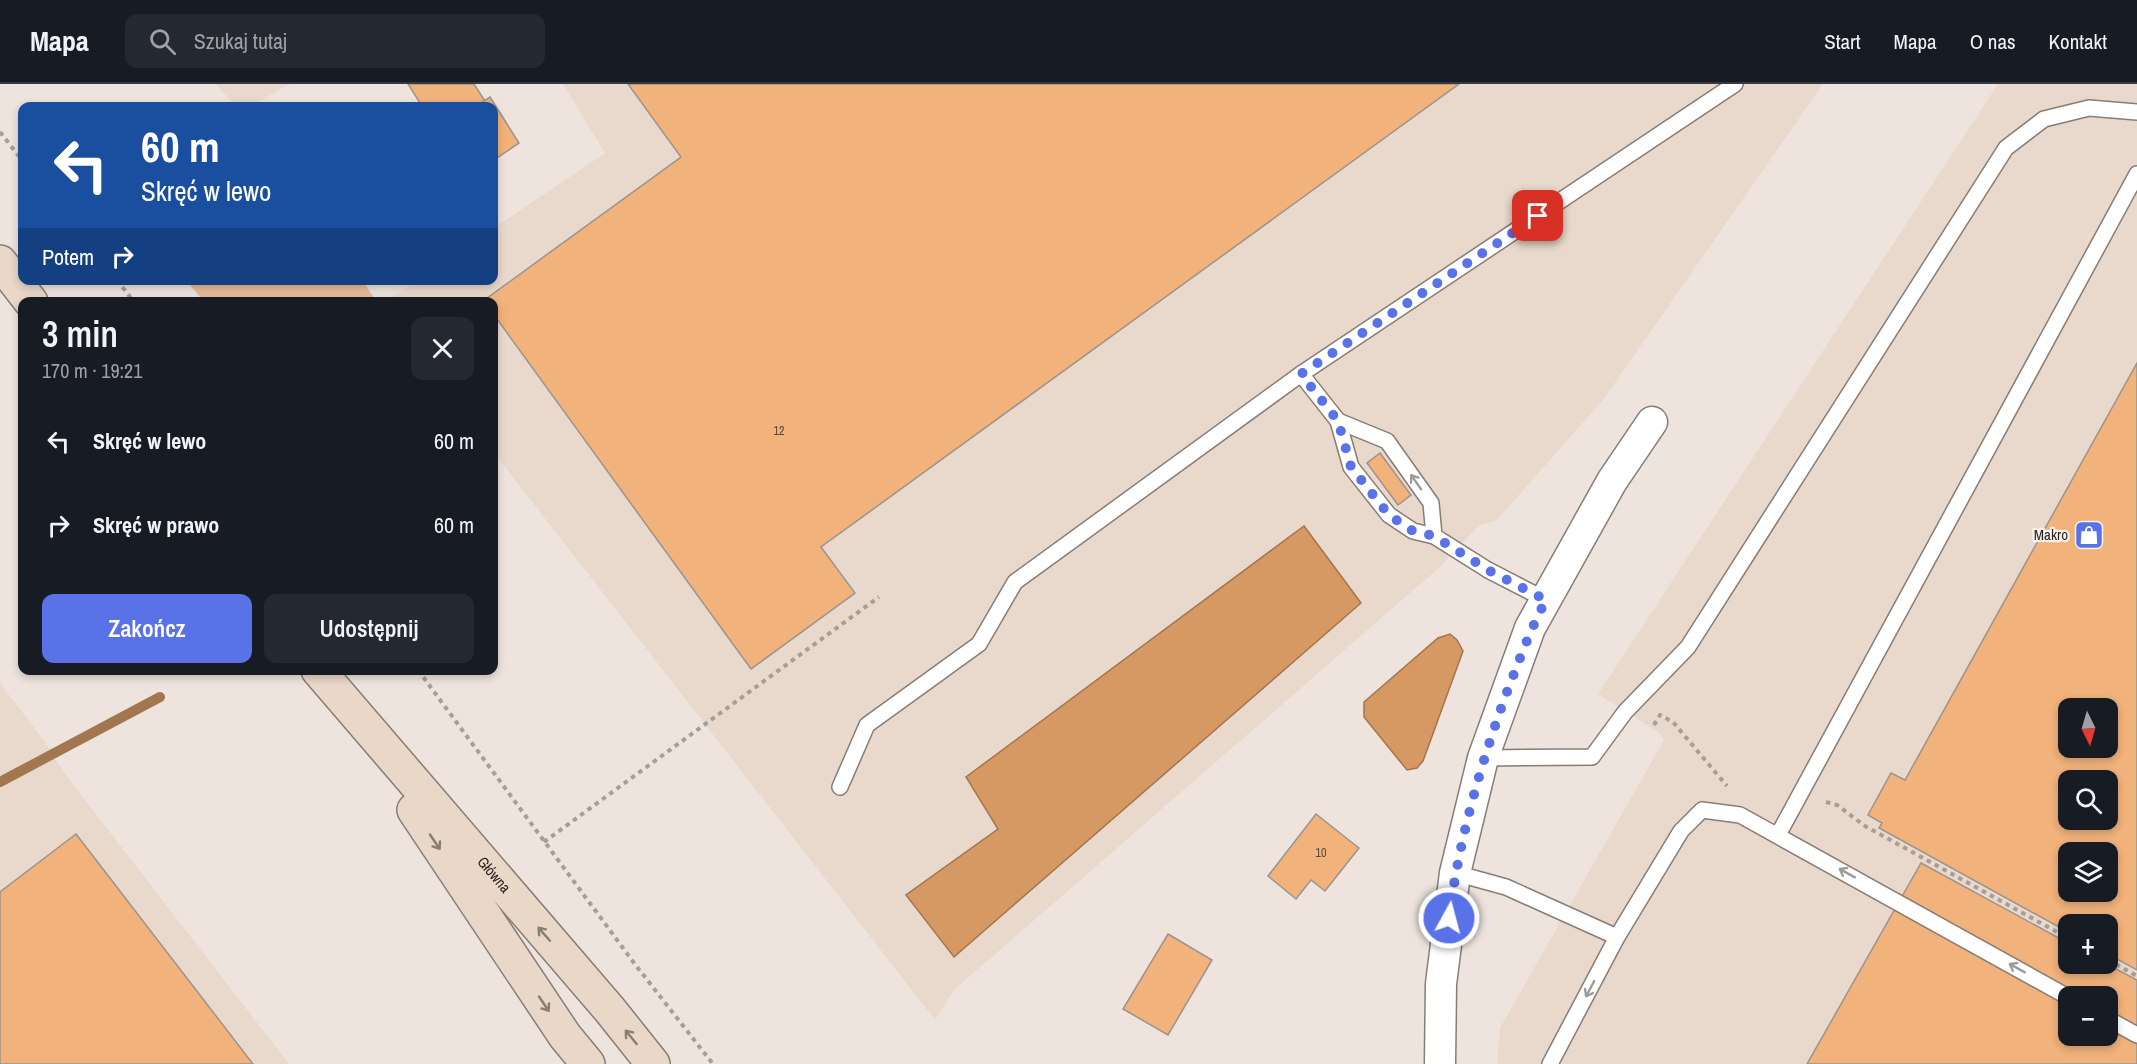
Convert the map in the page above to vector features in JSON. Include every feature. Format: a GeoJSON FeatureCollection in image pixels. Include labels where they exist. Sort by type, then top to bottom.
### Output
{"type":"FeatureCollection","features":[{"type":"Feature","properties":{"kind":"main road"},"geometry":{"type":"LineString","coordinates":[[0,262],[27,297]]}},
{"type":"Feature","properties":{"kind":"main road","name":"Główna"},"geometry":{"type":"LineString","coordinates":[[325,680],[565,1036],[588,1064]]}},
{"type":"Feature","properties":{"kind":"main road","name":"Główna"},"geometry":{"type":"LineString","coordinates":[[325,680],[610,1010],[653,1064]]}},
{"type":"Feature","properties":{"kind":"street"},"geometry":{"type":"LineString","coordinates":[[1440,1064],[1441,984],[1455,873],[1483,758],[1530,628],[1612,481],[1652,422]]}},
{"type":"Feature","properties":{"kind":"lane"},"geometry":{"type":"LineString","coordinates":[[840,787],[867,725],[979,644],[1015,582],[1301,374],[1735,84]]}},
{"type":"Feature","properties":{"kind":"lane"},"geometry":{"type":"LineString","coordinates":[[1483,758],[1592,757],[1625,712],[1688,648],[2006,148],[2044,119],[2089,108],[2137,112]]}},
{"type":"Feature","properties":{"kind":"lane"},"geometry":{"type":"LineString","coordinates":[[1778,835],[2137,174]]}},
{"type":"Feature","properties":{"kind":"lane"},"geometry":{"type":"LineString","coordinates":[[1301,374],[1338,421],[1351,467],[1389,515],[1413,531],[1434,536],[1488,570],[1546,600]]}},
{"type":"Feature","properties":{"kind":"lane"},"geometry":{"type":"LineString","coordinates":[[1338,421],[1387,441],[1431,504],[1434,536]]}},
{"type":"Feature","properties":{"kind":"lane"},"geometry":{"type":"LineString","coordinates":[[1550,1064],[1617,938],[1681,831],[1702,810],[1740,815],[2058,991]]}},
{"type":"Feature","properties":{"kind":"lane"},"geometry":{"type":"LineString","coordinates":[[1455,873],[1506,887],[1617,938]]}},
{"type":"Feature","properties":{"kind":"lane"},"geometry":{"type":"LineString","coordinates":[[2118,1024],[2137,1035]]}},
{"type":"Feature","properties":{"kind":"path"},"geometry":{"type":"LineString","coordinates":[[0,132],[18,155]]}},
{"type":"Feature","properties":{"kind":"path"},"geometry":{"type":"LineString","coordinates":[[121,285],[130,297]]}},
{"type":"Feature","properties":{"kind":"path"},"geometry":{"type":"LineString","coordinates":[[544,842],[879,597]]}},
{"type":"Feature","properties":{"kind":"path"},"geometry":{"type":"LineString","coordinates":[[422,675],[544,842],[713,1064]]}},
{"type":"Feature","properties":{"kind":"path"},"geometry":{"type":"LineString","coordinates":[[1654,725],[1660,715],[1673,722],[1735,795]]}},
{"type":"Feature","properties":{"kind":"path"},"geometry":{"type":"LineString","coordinates":[[1823,802],[1837,805],[1865,826],[2058,933]]}},
{"type":"Feature","properties":{"kind":"path"},"geometry":{"type":"LineString","coordinates":[[1995,898],[1997,893]]}},
{"type":"Feature","properties":{"kind":"path"},"geometry":{"type":"LineString","coordinates":[[2118,966],[2137,976]]}},
{"type":"Feature","properties":{"kind":"shaded area"},"geometry":{"type":"Polygon","coordinates":[[[216,84],[289,84],[259,102],[232,102],[216,84]]]}},
{"type":"Feature","properties":{"kind":"shaded area"},"geometry":{"type":"Polygon","coordinates":[[[563,84],[1823,84],[1603,400],[1496,521],[1479,525],[1441,566],[954,990],[935,1020],[498,458],[498,297],[392,297],[410,285],[498,285],[498,225],[605,153],[563,84]]]}},
{"type":"Feature","properties":{"kind":"shaded area"},"geometry":{"type":"Polygon","coordinates":[[[1998,84],[2137,84],[2137,1064],[1497,1064],[1500,1028],[1664,740],[1658,732],[1598,694],[1998,84]]]}},
{"type":"Feature","properties":{"kind":"shaded area"},"geometry":{"type":"Polygon","coordinates":[[[190,285],[366,285],[373,297],[200,297],[190,285]]]}},
{"type":"Feature","properties":{"kind":"shaded area"},"geometry":{"type":"Polygon","coordinates":[[[1304,526],[1361,603],[954,957],[906,895],[998,829],[966,777],[1304,526]]]}},
{"type":"Feature","properties":{"kind":"shaded area"},"geometry":{"type":"Polygon","coordinates":[[[1450,634],[1457,640],[1463,651],[1423,761],[1417,768],[1407,770],[1364,717],[1364,702],[1438,638],[1450,634]]]}},
{"type":"Feature","properties":{"kind":"shaded area"},"geometry":{"type":"Polygon","coordinates":[[[0,683],[42,738],[65,774],[289,1064],[0,1064],[0,683]]]}},
{"type":"Feature","properties":{"kind":"building"},"geometry":{"type":"Polygon","coordinates":[[[408,84],[474,84],[485,101],[483,102],[419,102],[408,84]]]}},
{"type":"Feature","properties":{"kind":"building"},"geometry":{"type":"Polygon","coordinates":[[[628,84],[1459,84],[821,547],[855,593],[751,669],[498,321],[498,297],[488,297],[681,157],[628,84]]]}},
{"type":"Feature","properties":{"kind":"building"},"geometry":{"type":"Polygon","coordinates":[[[490,97],[493,102],[482,102],[490,97]]]}},
{"type":"Feature","properties":{"kind":"building"},"geometry":{"type":"Polygon","coordinates":[[[498,110],[519,143],[498,157],[498,110]]]}},
{"type":"Feature","properties":{"kind":"building","name":"Makro"},"geometry":{"type":"Polygon","coordinates":[[[2137,363],[2137,970],[2118,960],[2118,914],[2058,914],[2058,926],[1879,828],[1882,823],[1868,815],[1891,773],[1905,780],[2137,363]]]}},
{"type":"Feature","properties":{"kind":"building"},"geometry":{"type":"Polygon","coordinates":[[[1380,453],[1411,495],[1398,505],[1367,463],[1380,453]]]}},
{"type":"Feature","properties":{"kind":"building"},"geometry":{"type":"Polygon","coordinates":[[[1316,814],[1359,848],[1325,891],[1311,880],[1296,899],[1268,876],[1316,814]]]}},
{"type":"Feature","properties":{"kind":"building"},"geometry":{"type":"Polygon","coordinates":[[[76,834],[253,1064],[0,1064],[0,892],[76,834]]]}},
{"type":"Feature","properties":{"kind":"building"},"geometry":{"type":"Polygon","coordinates":[[[1921,863],[2058,938],[2058,974],[2118,974],[2118,970],[2137,980],[2137,1064],[1807,1064],[1921,863]]]}},
{"type":"Feature","properties":{"kind":"building"},"geometry":{"type":"Polygon","coordinates":[[[1168,934],[1212,960],[1168,1035],[1123,1009],[1168,934]]]}},
{"type":"Feature","properties":{"kind":"waterway"},"geometry":{"type":"LineString","coordinates":[[0,782],[160,697]]}},
{"type":"Feature","properties":{"kind":"place","name":"Makro"},"geometry":{"type":"Point","coordinates":[2089,535]}},
{"type":"Feature","properties":{"kind":"route"},"geometry":{"type":"LineString","coordinates":[[1449,918],[1455,873],[1483,758],[1530,628],[1546,600],[1488,570],[1434,536],[1413,531],[1389,515],[1351,467],[1338,421],[1301,374],[1538,216]]}}]}
